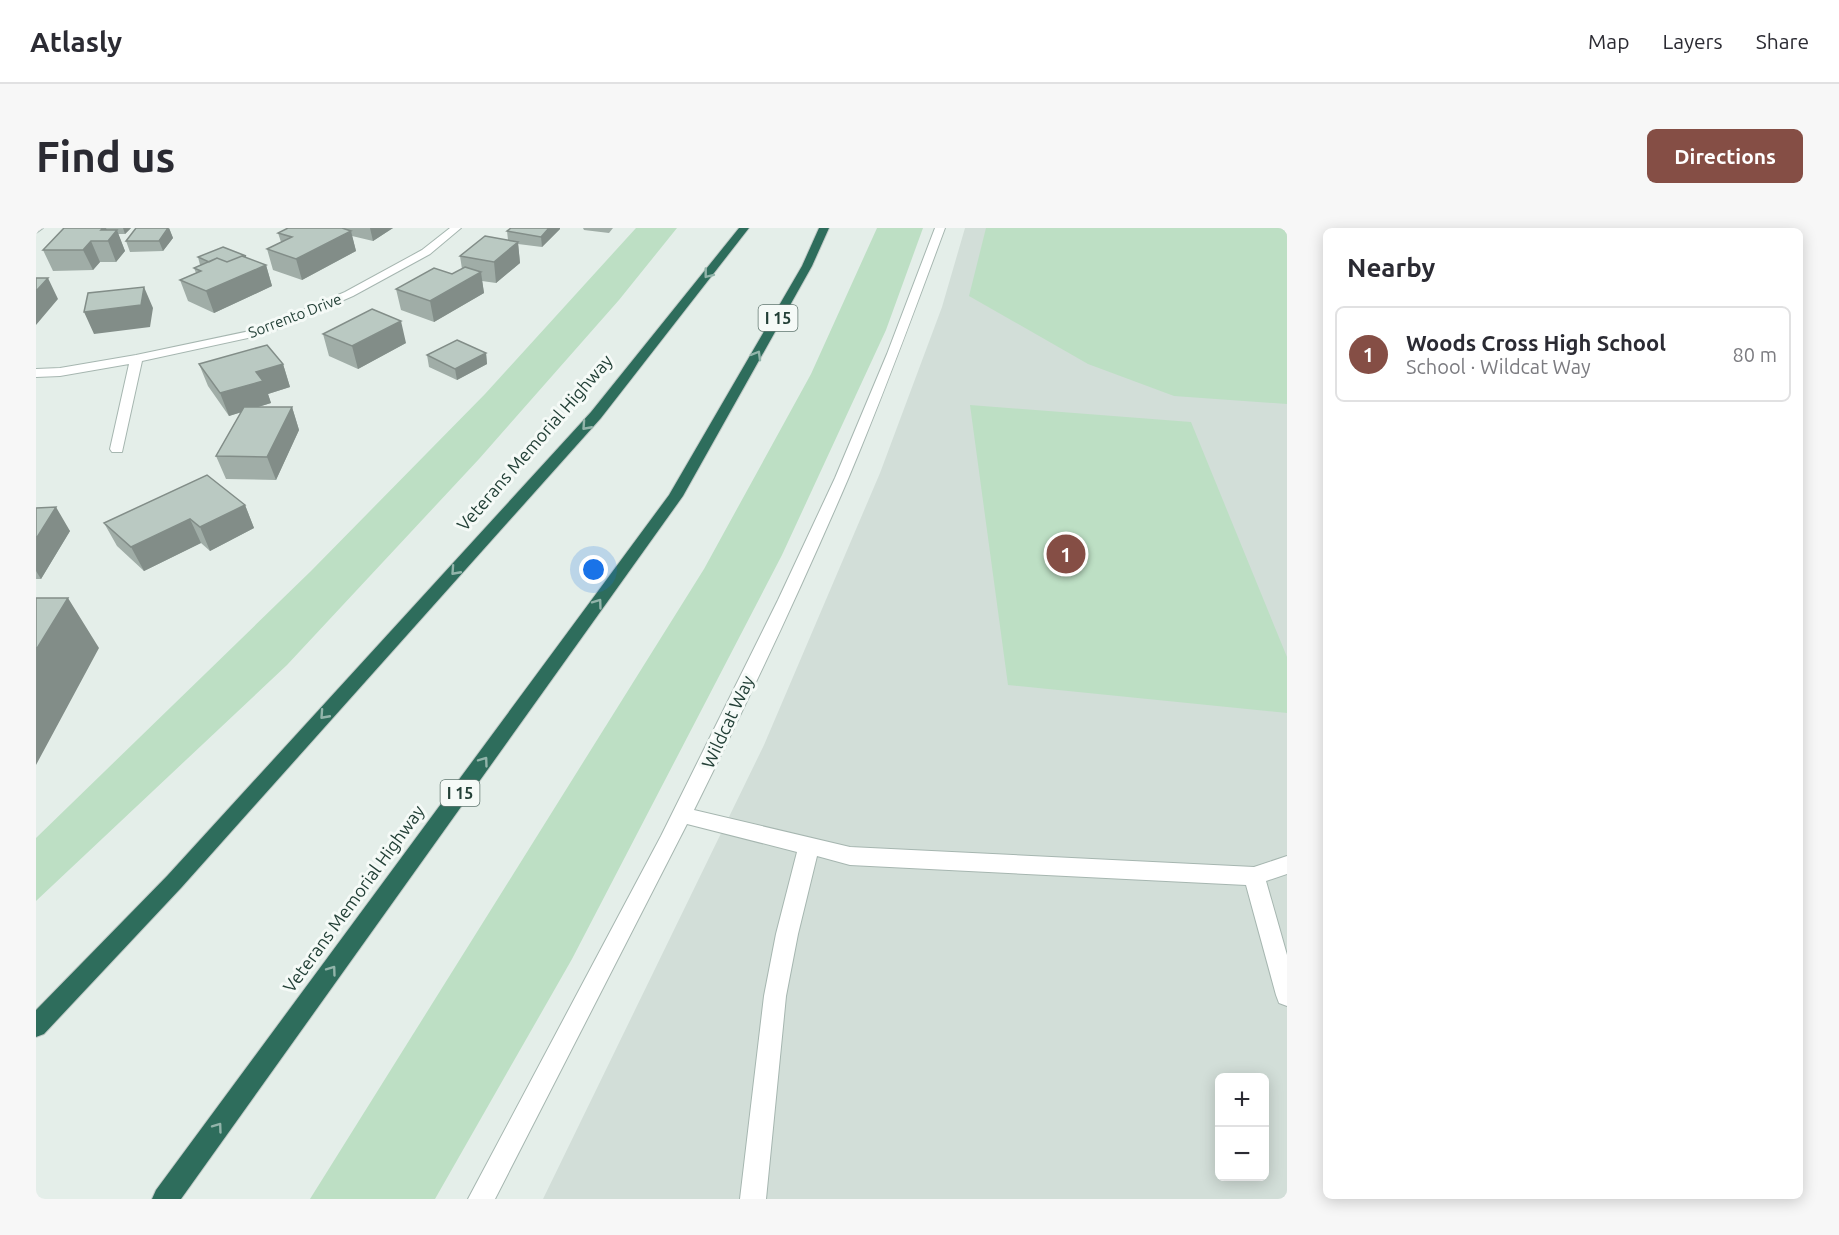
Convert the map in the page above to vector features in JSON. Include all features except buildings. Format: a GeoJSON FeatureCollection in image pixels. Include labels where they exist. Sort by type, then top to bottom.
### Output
{"type":"FeatureCollection","features":[{"type":"Feature","properties":{"kind":"highway","name":"Veterans Memorial Highway"},"geometry":{"type":"LineString","coordinates":[[36,1026],[174,882],[596,415],[744,228]]}},
{"type":"Feature","properties":{"kind":"highway","name":"Veterans Memorial Highway"},"geometry":{"type":"LineString","coordinates":[[166,1199],[676,496],[807,266],[824,228]]}},
{"type":"Feature","properties":{"kind":"highway"},"geometry":{"type":"LineString","coordinates":[[36,1009],[174,882]]}},
{"type":"Feature","properties":{"kind":"street","name":"Sorrento Drive"},"geometry":{"type":"LineString","coordinates":[[36,373],[60,372],[136,360],[262,332],[349,294],[426,252],[456,228]]}},
{"type":"Feature","properties":{"kind":"street","name":"Wildcat Way"},"geometry":{"type":"LineString","coordinates":[[481,1199],[683,815],[810,549],[883,378],[940,228]]}},
{"type":"Feature","properties":{"kind":"street"},"geometry":{"type":"LineString","coordinates":[[117,449],[136,360]]}},
{"type":"Feature","properties":{"kind":"street"},"geometry":{"type":"LineString","coordinates":[[683,815],[850,856],[1254,876],[1287,865]]}},
{"type":"Feature","properties":{"kind":"street"},"geometry":{"type":"LineString","coordinates":[[753,1199],[775,996],[809,846]]}},
{"type":"Feature","properties":{"kind":"street"},"geometry":{"type":"LineString","coordinates":[[1254,876],[1287,995]]}},
{"type":"Feature","properties":{"kind":"shaded area"},"geometry":{"type":"Polygon","coordinates":[[[965,228],[1287,228],[1287,1199],[543,1199],[764,745],[880,473],[942,307],[965,228]]]}},
{"type":"Feature","properties":{"kind":"green space"},"geometry":{"type":"Polygon","coordinates":[[[636,228],[677,228],[619,300],[479,459],[287,665],[36,901],[36,838],[311,571],[485,394],[636,228]]]}},
{"type":"Feature","properties":{"kind":"green space"},"geometry":{"type":"Polygon","coordinates":[[[877,228],[923,228],[886,330],[782,555],[572,959],[435,1199],[310,1199],[704,569],[811,374],[877,228]]]}},
{"type":"Feature","properties":{"kind":"green space"},"geometry":{"type":"Polygon","coordinates":[[[986,228],[1287,228],[1287,404],[1174,396],[1088,364],[969,296],[986,228]]]}},
{"type":"Feature","properties":{"kind":"green space"},"geometry":{"type":"Polygon","coordinates":[[[970,405],[1191,422],[1287,657],[1287,713],[1008,685],[970,405]]]}},
{"type":"Feature","properties":{"kind":"place","name":"Woods Cross High School"},"geometry":{"type":"Point","coordinates":[1066,554]}}]}
